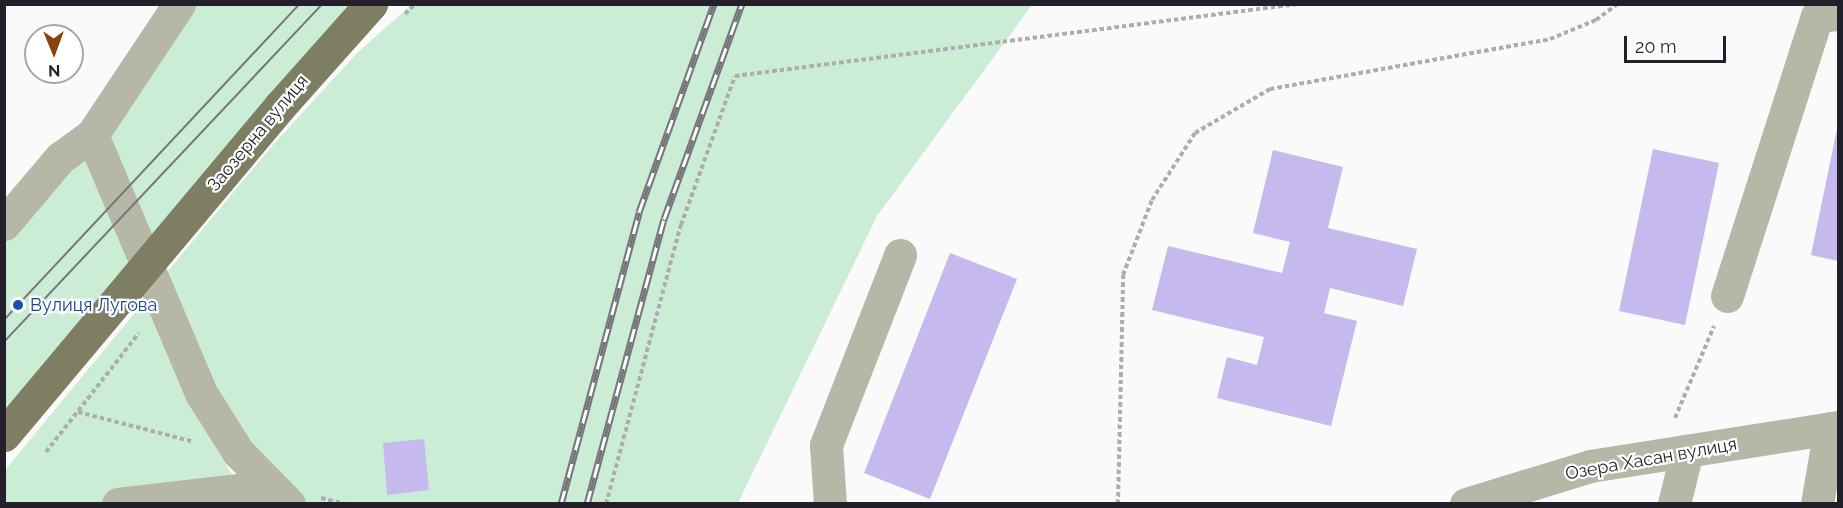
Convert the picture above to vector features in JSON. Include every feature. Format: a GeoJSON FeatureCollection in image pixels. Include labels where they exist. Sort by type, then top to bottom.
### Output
{"type":"FeatureCollection","features":[{"type":"Feature","properties":{"kind":"main road","name":"Заозерна вулиця"},"geometry":{"type":"LineString","coordinates":[[4,435],[331,46],[371,4]]}},
{"type":"Feature","properties":{"kind":"street"},"geometry":{"type":"LineString","coordinates":[[4,224],[60,158],[92,135],[179,4]]}},
{"type":"Feature","properties":{"kind":"street"},"geometry":{"type":"LineString","coordinates":[[1727,296],[1817,16],[1839,14]]}},
{"type":"Feature","properties":{"kind":"street"},"geometry":{"type":"LineString","coordinates":[[92,135],[201,393],[238,452],[280,495]]}},
{"type":"Feature","properties":{"kind":"street"},"geometry":{"type":"LineString","coordinates":[[830,504],[826,445],[900,255]]}},
{"type":"Feature","properties":{"kind":"street"},"geometry":{"type":"LineString","coordinates":[[1817,504],[1834,427]]}},
{"type":"Feature","properties":{"kind":"street","name":"Озера Хасан вулиця"},"geometry":{"type":"LineString","coordinates":[[1466,504],[1680,437],[1834,427]]}},
{"type":"Feature","properties":{"kind":"street"},"geometry":{"type":"LineString","coordinates":[[1674,504],[1680,437]]}},
{"type":"Feature","properties":{"kind":"street"},"geometry":{"type":"LineString","coordinates":[[118,504],[280,495]]}},
{"type":"Feature","properties":{"kind":"path"},"geometry":{"type":"LineString","coordinates":[[606,504],[681,225],[735,76],[1297,4]]}},
{"type":"Feature","properties":{"kind":"path"},"geometry":{"type":"LineString","coordinates":[[1118,504],[1123,275],[1152,200],[1196,133],[1270,89],[1550,39],[1596,20],[1617,4]]}},
{"type":"Feature","properties":{"kind":"path"},"geometry":{"type":"LineString","coordinates":[[1680,437],[1727,296]]}},
{"type":"Feature","properties":{"kind":"path"},"geometry":{"type":"LineString","coordinates":[[46,452],[163,301]]}},
{"type":"Feature","properties":{"kind":"path"},"geometry":{"type":"LineString","coordinates":[[78,412],[238,452]]}},
{"type":"Feature","properties":{"kind":"green space"},"geometry":{"type":"Polygon","coordinates":[[[179,5],[373,5],[5,425],[5,224],[179,5]]]}},
{"type":"Feature","properties":{"kind":"green space"},"geometry":{"type":"Polygon","coordinates":[[[411,5],[1032,5],[877,216],[738,503],[282,503],[213,386],[167,272],[272,146],[356,54],[411,5]]]}},
{"type":"Feature","properties":{"kind":"green space"},"geometry":{"type":"Polygon","coordinates":[[[147,298],[188,400],[248,502],[5,504],[5,470],[147,298]]]}},
{"type":"Feature","properties":{"kind":"building"},"geometry":{"type":"Polygon","coordinates":[[[1838,130],[1838,261],[1811,255],[1838,130]]]}},
{"type":"Feature","properties":{"kind":"building"},"geometry":{"type":"Polygon","coordinates":[[[1653,149],[1719,163],[1685,325],[1619,311],[1653,149]]]}},
{"type":"Feature","properties":{"kind":"building"},"geometry":{"type":"Polygon","coordinates":[[[1273,150],[1343,167],[1328,228],[1417,249],[1403,306],[1330,288],[1324,313],[1357,321],[1331,426],[1217,398],[1227,357],[1257,365],[1264,337],[1152,310],[1168,246],[1282,273],[1290,242],[1253,233],[1273,150]]]}},
{"type":"Feature","properties":{"kind":"building"},"geometry":{"type":"Polygon","coordinates":[[[950,253],[1017,279],[930,499],[864,473],[950,253]]]}},
{"type":"Feature","properties":{"kind":"building"},"geometry":{"type":"Polygon","coordinates":[[[424,439],[429,490],[387,495],[383,443],[424,439]]]}},
{"type":"Feature","properties":{"kind":"tram line"},"geometry":{"type":"LineString","coordinates":[[4,320],[300,4]]}},
{"type":"Feature","properties":{"kind":"tram line"},"geometry":{"type":"LineString","coordinates":[[4,342],[323,4]]}},
{"type":"Feature","properties":{"kind":"railway"},"geometry":{"type":"LineString","coordinates":[[561,504],[639,212],[714,4]]}},
{"type":"Feature","properties":{"kind":"railway"},"geometry":{"type":"LineString","coordinates":[[587,504],[664,219],[742,4]]}},
{"type":"Feature","properties":{"kind":"place","name":"Вулиця Лугова"},"geometry":{"type":"Point","coordinates":[18,305]}}]}
